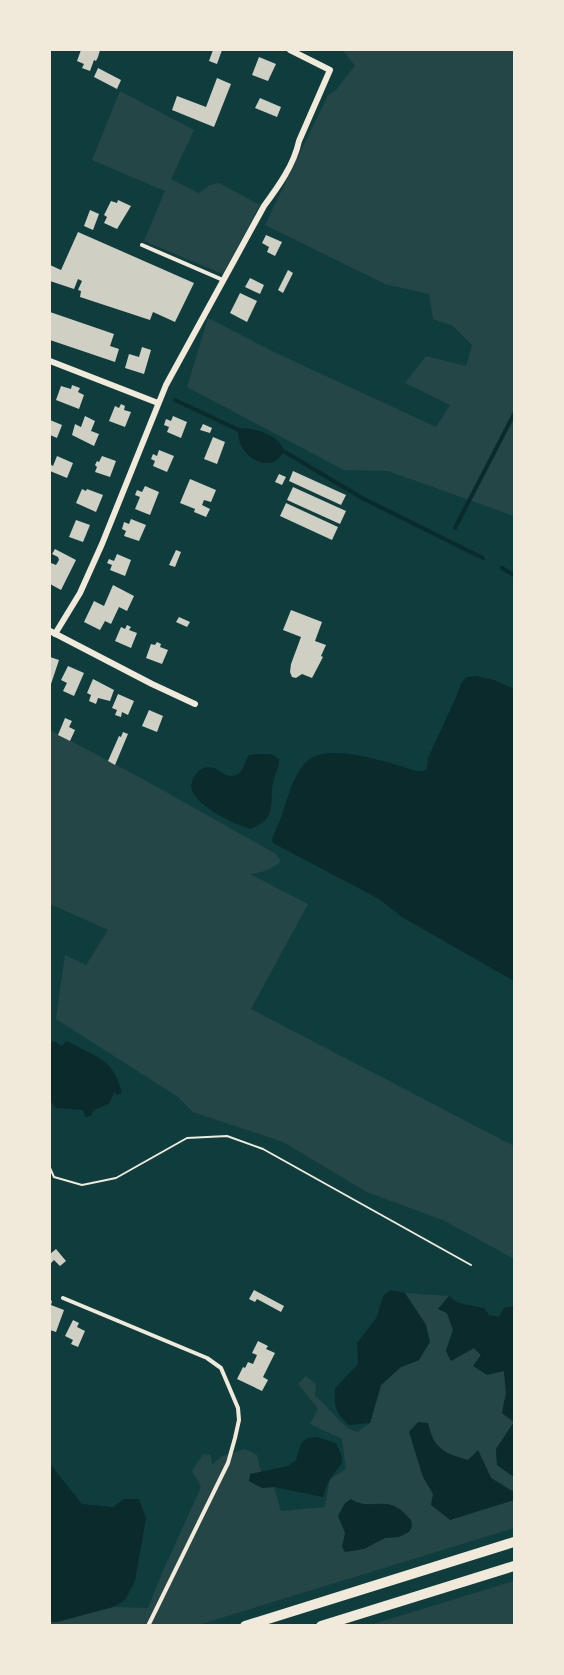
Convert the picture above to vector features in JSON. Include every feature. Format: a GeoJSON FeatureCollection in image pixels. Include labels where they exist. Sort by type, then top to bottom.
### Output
{"type":"FeatureCollection","features":[{"type":"Feature","properties":{"kind":"main road"},"geometry":{"type":"LineString","coordinates":[[245,1626],[514,1542]]}},
{"type":"Feature","properties":{"kind":"main road"},"geometry":{"type":"LineString","coordinates":[[321,1626],[514,1566]]}},
{"type":"Feature","properties":{"kind":"street"},"geometry":{"type":"LineString","coordinates":[[195,704],[52,632],[80,593],[166,385],[264,206],[283,179],[330,70],[290,50]]}},
{"type":"Feature","properties":{"kind":"street"},"geometry":{"type":"LineString","coordinates":[[50,362],[158,403]]}},
{"type":"Feature","properties":{"kind":"lane"},"geometry":{"type":"LineString","coordinates":[[142,245],[224,281]]}},
{"type":"Feature","properties":{"kind":"lane"},"geometry":{"type":"LineString","coordinates":[[63,1298],[207,1358],[221,1368],[237,1408],[239,1420],[228,1463],[148,1626]]}},
{"type":"Feature","properties":{"kind":"path"},"geometry":{"type":"LineString","coordinates":[[50,1168],[54,1177],[82,1185],[116,1178],[187,1138],[227,1136],[263,1149],[471,1266]]}},
{"type":"Feature","properties":{"kind":"shaded area"},"geometry":{"type":"Polygon","coordinates":[[[343,50],[514,50],[514,516],[388,471],[344,470],[187,387],[208,318],[276,353],[436,427],[450,405],[405,383],[426,356],[466,366],[472,345],[453,326],[433,319],[429,294],[385,284],[265,225],[328,95],[335,91],[355,66],[343,50]]]}},
{"type":"Feature","properties":{"kind":"shaded area"},"geometry":{"type":"Polygon","coordinates":[[[120,91],[194,130],[171,179],[199,193],[210,185],[219,183],[260,205],[223,274],[144,241],[165,191],[92,160],[120,91]]]}},
{"type":"Feature","properties":{"kind":"shaded area"},"geometry":{"type":"Polygon","coordinates":[[[242,428],[273,437],[284,451],[278,459],[271,462],[264,463],[256,460],[243,448],[239,440],[238,430],[242,428]]]}},
{"type":"Feature","properties":{"kind":"shaded area"},"geometry":{"type":"Polygon","coordinates":[[[476,676],[494,680],[514,689],[514,981],[402,917],[379,899],[273,843],[272,840],[295,779],[307,761],[316,756],[327,753],[353,754],[414,770],[427,769],[428,758],[461,683],[467,677],[476,676]]]}},
{"type":"Feature","properties":{"kind":"shaded area"},"geometry":{"type":"Polygon","coordinates":[[[50,730],[276,854],[281,861],[266,870],[250,874],[308,904],[251,1009],[514,1146],[514,1259],[445,1221],[367,1192],[283,1142],[193,1112],[178,1097],[56,1019],[65,955],[86,965],[108,930],[50,904],[50,730]]]}},
{"type":"Feature","properties":{"kind":"shaded area"},"geometry":{"type":"Polygon","coordinates":[[[271,754],[279,759],[279,762],[273,782],[269,816],[265,821],[250,829],[224,818],[207,807],[199,801],[191,787],[195,775],[201,769],[214,768],[233,776],[241,772],[249,755],[271,754]]]}},
{"type":"Feature","properties":{"kind":"shaded area"},"geometry":{"type":"Polygon","coordinates":[[[50,1041],[61,1046],[67,1041],[102,1060],[114,1072],[122,1093],[116,1095],[115,1091],[109,1104],[94,1110],[91,1116],[85,1117],[83,1110],[56,1108],[50,1101],[50,1041]]]}},
{"type":"Feature","properties":{"kind":"shaded area"},"geometry":{"type":"Polygon","coordinates":[[[390,1290],[405,1293],[426,1325],[430,1342],[419,1360],[401,1367],[381,1385],[370,1423],[349,1425],[336,1409],[335,1388],[358,1364],[357,1343],[377,1317],[383,1296],[390,1290]]]}},
{"type":"Feature","properties":{"kind":"shaded area"},"geometry":{"type":"Polygon","coordinates":[[[405,1293],[449,1296],[438,1309],[447,1313],[453,1330],[446,1350],[451,1360],[474,1348],[481,1355],[473,1366],[504,1370],[506,1393],[502,1413],[514,1422],[496,1449],[497,1465],[514,1477],[514,1490],[512,1491],[491,1478],[478,1451],[468,1460],[448,1454],[432,1441],[423,1477],[451,1519],[514,1500],[514,1528],[198,1625],[50,1626],[50,1622],[113,1607],[148,1608],[201,1487],[192,1471],[203,1454],[211,1455],[212,1465],[222,1456],[245,1449],[257,1455],[261,1472],[250,1474],[262,1488],[274,1487],[281,1511],[325,1507],[330,1479],[346,1469],[342,1439],[310,1424],[318,1409],[298,1384],[306,1376],[316,1384],[315,1396],[351,1429],[357,1432],[370,1423],[381,1385],[401,1367],[419,1360],[426,1325],[405,1293]]]}},
{"type":"Feature","properties":{"kind":"shaded area"},"geometry":{"type":"Polygon","coordinates":[[[449,1296],[458,1303],[484,1308],[489,1315],[499,1317],[504,1308],[514,1306],[514,1422],[502,1413],[506,1393],[504,1371],[487,1375],[473,1366],[481,1355],[474,1348],[451,1361],[446,1351],[453,1330],[447,1313],[438,1309],[449,1296]]]}},
{"type":"Feature","properties":{"kind":"shaded area"},"geometry":{"type":"Polygon","coordinates":[[[418,1422],[428,1423],[433,1439],[441,1449],[452,1455],[468,1460],[478,1450],[491,1478],[512,1491],[514,1490],[514,1500],[450,1520],[431,1505],[433,1494],[423,1477],[409,1432],[418,1422]]]}},
{"type":"Feature","properties":{"kind":"shaded area"},"geometry":{"type":"Polygon","coordinates":[[[514,1422],[514,1477],[497,1465],[496,1449],[514,1422]]]}},
{"type":"Feature","properties":{"kind":"shaded area"},"geometry":{"type":"Polygon","coordinates":[[[317,1437],[336,1443],[342,1459],[328,1482],[323,1497],[274,1487],[262,1488],[249,1481],[250,1474],[288,1466],[296,1460],[301,1443],[308,1438],[317,1437]]]}},
{"type":"Feature","properties":{"kind":"shaded area"},"geometry":{"type":"Polygon","coordinates":[[[50,1464],[82,1504],[113,1507],[124,1499],[139,1499],[146,1518],[135,1581],[125,1600],[113,1607],[57,1622],[50,1622],[50,1464]]]}},
{"type":"Feature","properties":{"kind":"shaded area"},"geometry":{"type":"Polygon","coordinates":[[[351,1499],[363,1504],[385,1504],[398,1508],[411,1520],[412,1526],[409,1532],[399,1537],[385,1538],[364,1549],[345,1552],[342,1547],[345,1533],[338,1516],[345,1503],[351,1499]]]}},
{"type":"Feature","properties":{"kind":"shaded area"},"geometry":{"type":"Polygon","coordinates":[[[514,1581],[514,1625],[370,1625],[514,1581]]]}},
{"type":"Feature","properties":{"kind":"building"},"geometry":{"type":"Polygon","coordinates":[[[81,50],[100,50],[90,71],[82,68],[84,64],[77,61],[81,50]]]}},
{"type":"Feature","properties":{"kind":"building"},"geometry":{"type":"Polygon","coordinates":[[[213,50],[222,50],[217,64],[209,61],[213,50]]]}},
{"type":"Feature","properties":{"kind":"building"},"geometry":{"type":"Polygon","coordinates":[[[259,57],[276,64],[268,81],[252,75],[259,57]]]}},
{"type":"Feature","properties":{"kind":"building"},"geometry":{"type":"Polygon","coordinates":[[[98,68],[121,80],[117,89],[94,77],[98,68]]]}},
{"type":"Feature","properties":{"kind":"building"},"geometry":{"type":"Polygon","coordinates":[[[217,78],[231,84],[214,127],[172,110],[177,96],[206,107],[217,78]]]}},
{"type":"Feature","properties":{"kind":"building"},"geometry":{"type":"Polygon","coordinates":[[[260,98],[281,107],[277,117],[255,108],[260,98]]]}},
{"type":"Feature","properties":{"kind":"building"},"geometry":{"type":"Polygon","coordinates":[[[118,200],[131,206],[117,229],[104,223],[107,217],[104,215],[111,201],[117,203],[118,200]]]}},
{"type":"Feature","properties":{"kind":"building"},"geometry":{"type":"Polygon","coordinates":[[[90,210],[99,214],[93,230],[84,226],[90,210]]]}},
{"type":"Feature","properties":{"kind":"building"},"geometry":{"type":"Polygon","coordinates":[[[78,232],[194,283],[175,322],[153,312],[150,320],[80,297],[81,291],[78,290],[82,281],[78,279],[74,289],[50,281],[50,265],[61,270],[78,232]]]}},
{"type":"Feature","properties":{"kind":"building"},"geometry":{"type":"Polygon","coordinates":[[[266,235],[282,242],[275,256],[267,252],[269,247],[262,243],[266,235]]]}},
{"type":"Feature","properties":{"kind":"building"},"geometry":{"type":"Polygon","coordinates":[[[288,270],[293,273],[283,293],[278,290],[288,270]]]}},
{"type":"Feature","properties":{"kind":"building"},"geometry":{"type":"Polygon","coordinates":[[[250,278],[264,285],[260,294],[245,287],[250,278]]]}},
{"type":"Feature","properties":{"kind":"building"},"geometry":{"type":"Polygon","coordinates":[[[240,293],[257,301],[247,322],[230,313],[240,293]]]}},
{"type":"Feature","properties":{"kind":"building"},"geometry":{"type":"Polygon","coordinates":[[[50,312],[114,334],[110,346],[119,349],[115,362],[50,340],[50,312]]]}},
{"type":"Feature","properties":{"kind":"building"},"geometry":{"type":"Polygon","coordinates":[[[142,347],[151,350],[144,374],[125,368],[129,354],[139,357],[142,347]]]}},
{"type":"Feature","properties":{"kind":"building"},"geometry":{"type":"Polygon","coordinates":[[[72,385],[80,388],[78,392],[84,395],[79,409],[56,400],[61,386],[71,389],[72,385]]]}},
{"type":"Feature","properties":{"kind":"building"},"geometry":{"type":"Polygon","coordinates":[[[121,404],[125,406],[124,410],[131,412],[125,427],[109,421],[115,406],[119,408],[121,404]]]}},
{"type":"Feature","properties":{"kind":"building"},"geometry":{"type":"Polygon","coordinates":[[[85,416],[95,421],[91,431],[99,434],[94,446],[72,435],[75,424],[81,427],[85,416]]]}},
{"type":"Feature","properties":{"kind":"building"},"geometry":{"type":"Polygon","coordinates":[[[173,416],[187,422],[181,438],[167,432],[169,427],[164,425],[166,419],[171,421],[173,416]]]}},
{"type":"Feature","properties":{"kind":"building"},"geometry":{"type":"Polygon","coordinates":[[[50,420],[62,425],[57,438],[50,435],[50,420]]]}},
{"type":"Feature","properties":{"kind":"building"},"geometry":{"type":"Polygon","coordinates":[[[203,424],[212,428],[210,433],[200,430],[203,424]]]}},
{"type":"Feature","properties":{"kind":"building"},"geometry":{"type":"Polygon","coordinates":[[[213,437],[225,442],[217,464],[204,459],[213,437]]]}},
{"type":"Feature","properties":{"kind":"building"},"geometry":{"type":"Polygon","coordinates":[[[159,450],[174,456],[167,472],[153,466],[155,461],[151,459],[153,454],[157,456],[159,450]]]}},
{"type":"Feature","properties":{"kind":"building"},"geometry":{"type":"Polygon","coordinates":[[[57,456],[73,463],[67,478],[50,471],[50,464],[53,466],[57,456]]]}},
{"type":"Feature","properties":{"kind":"building"},"geometry":{"type":"Polygon","coordinates":[[[102,456],[116,461],[110,477],[95,472],[97,467],[95,465],[102,456]]]}},
{"type":"Feature","properties":{"kind":"building"},"geometry":{"type":"Polygon","coordinates":[[[293,471],[346,495],[341,505],[289,481],[293,471]]]}},
{"type":"Feature","properties":{"kind":"building"},"geometry":{"type":"Polygon","coordinates":[[[279,474],[286,477],[282,485],[275,482],[279,474]]]}},
{"type":"Feature","properties":{"kind":"building"},"geometry":{"type":"Polygon","coordinates":[[[190,479],[216,490],[211,502],[204,500],[202,505],[210,509],[206,517],[194,512],[195,509],[180,503],[190,479]]]}},
{"type":"Feature","properties":{"kind":"building"},"geometry":{"type":"Polygon","coordinates":[[[145,486],[159,492],[150,515],[135,509],[140,497],[135,495],[137,490],[142,492],[145,486]]]}},
{"type":"Feature","properties":{"kind":"building"},"geometry":{"type":"Polygon","coordinates":[[[293,487],[346,511],[340,524],[287,500],[293,487]]]}},
{"type":"Feature","properties":{"kind":"building"},"geometry":{"type":"Polygon","coordinates":[[[82,489],[103,495],[96,512],[76,503],[82,489]]]}},
{"type":"Feature","properties":{"kind":"building"},"geometry":{"type":"Polygon","coordinates":[[[286,503],[338,527],[332,540],[280,516],[286,503]]]}},
{"type":"Feature","properties":{"kind":"building"},"geometry":{"type":"Polygon","coordinates":[[[131,519],[146,525],[139,541],[124,536],[126,531],[122,529],[124,522],[129,524],[131,519]]]}},
{"type":"Feature","properties":{"kind":"building"},"geometry":{"type":"Polygon","coordinates":[[[76,520],[90,525],[83,542],[69,537],[76,520]]]}},
{"type":"Feature","properties":{"kind":"building"},"geometry":{"type":"Polygon","coordinates":[[[55,549],[76,560],[61,590],[50,584],[51,563],[56,565],[59,560],[52,554],[55,549]]]}},
{"type":"Feature","properties":{"kind":"building"},"geometry":{"type":"Polygon","coordinates":[[[176,550],[181,552],[175,567],[169,565],[176,550]]]}},
{"type":"Feature","properties":{"kind":"building"},"geometry":{"type":"Polygon","coordinates":[[[117,554],[131,560],[125,576],[110,570],[112,565],[107,563],[109,559],[114,561],[117,554]]]}},
{"type":"Feature","properties":{"kind":"building"},"geometry":{"type":"Polygon","coordinates":[[[113,585],[134,596],[127,611],[119,607],[111,624],[105,621],[100,630],[84,622],[94,601],[104,606],[113,585]]]}},
{"type":"Feature","properties":{"kind":"building"},"geometry":{"type":"Polygon","coordinates":[[[291,610],[322,622],[315,641],[326,645],[321,656],[323,657],[312,678],[302,674],[296,678],[292,677],[290,672],[301,637],[283,630],[291,610]]]}},
{"type":"Feature","properties":{"kind":"building"},"geometry":{"type":"Polygon","coordinates":[[[179,617],[190,622],[187,627],[176,622],[179,617]]]}},
{"type":"Feature","properties":{"kind":"building"},"geometry":{"type":"Polygon","coordinates":[[[127,625],[131,627],[129,630],[137,633],[131,648],[115,641],[121,627],[125,629],[127,625]]]}},
{"type":"Feature","properties":{"kind":"building"},"geometry":{"type":"Polygon","coordinates":[[[157,642],[161,644],[160,647],[168,650],[162,664],[146,658],[151,644],[155,645],[157,642]]]}},
{"type":"Feature","properties":{"kind":"building"},"geometry":{"type":"Polygon","coordinates":[[[50,657],[59,660],[50,687],[50,657]]]}},
{"type":"Feature","properties":{"kind":"building"},"geometry":{"type":"Polygon","coordinates":[[[68,666],[84,673],[74,696],[63,691],[67,683],[61,680],[68,666]]]}},
{"type":"Feature","properties":{"kind":"building"},"geometry":{"type":"Polygon","coordinates":[[[93,679],[114,690],[110,701],[98,698],[96,704],[89,701],[91,695],[87,693],[93,679]]]}},
{"type":"Feature","properties":{"kind":"building"},"geometry":{"type":"Polygon","coordinates":[[[118,694],[134,701],[128,715],[122,712],[121,717],[115,715],[117,710],[112,708],[118,694]]]}},
{"type":"Feature","properties":{"kind":"building"},"geometry":{"type":"Polygon","coordinates":[[[149,710],[163,716],[157,732],[142,726],[149,710]]]}},
{"type":"Feature","properties":{"kind":"building"},"geometry":{"type":"Polygon","coordinates":[[[65,718],[72,721],[69,727],[75,730],[70,741],[58,735],[65,718]]]}},
{"type":"Feature","properties":{"kind":"building"},"geometry":{"type":"Polygon","coordinates":[[[123,732],[128,734],[115,765],[108,761],[123,732]]]}},
{"type":"Feature","properties":{"kind":"building"},"geometry":{"type":"Polygon","coordinates":[[[56,1249],[66,1261],[60,1266],[54,1260],[51,1263],[50,1261],[50,1254],[56,1249]]]}},
{"type":"Feature","properties":{"kind":"building"},"geometry":{"type":"Polygon","coordinates":[[[254,1290],[284,1306],[281,1312],[257,1299],[255,1302],[249,1299],[254,1290]]]}},
{"type":"Feature","properties":{"kind":"building"},"geometry":{"type":"Polygon","coordinates":[[[50,1300],[51,1305],[64,1310],[56,1332],[50,1330],[50,1300]]]}},
{"type":"Feature","properties":{"kind":"building"},"geometry":{"type":"Polygon","coordinates":[[[73,1320],[79,1323],[77,1327],[85,1331],[78,1347],[71,1344],[73,1340],[65,1336],[73,1320]]]}},
{"type":"Feature","properties":{"kind":"building"},"geometry":{"type":"Polygon","coordinates":[[[258,1341],[268,1346],[266,1349],[275,1353],[263,1377],[268,1380],[262,1391],[237,1379],[248,1362],[253,1364],[257,1355],[252,1353],[258,1341]]]}},
{"type":"Feature","properties":{"kind":"waterway"},"geometry":{"type":"LineString","coordinates":[[175,400],[241,431]]}},
{"type":"Feature","properties":{"kind":"waterway"},"geometry":{"type":"LineString","coordinates":[[455,528],[514,414]]}},
{"type":"Feature","properties":{"kind":"waterway"},"geometry":{"type":"LineString","coordinates":[[280,449],[362,498],[483,558]]}},
{"type":"Feature","properties":{"kind":"waterway"},"geometry":{"type":"LineString","coordinates":[[502,568],[514,575]]}}]}
